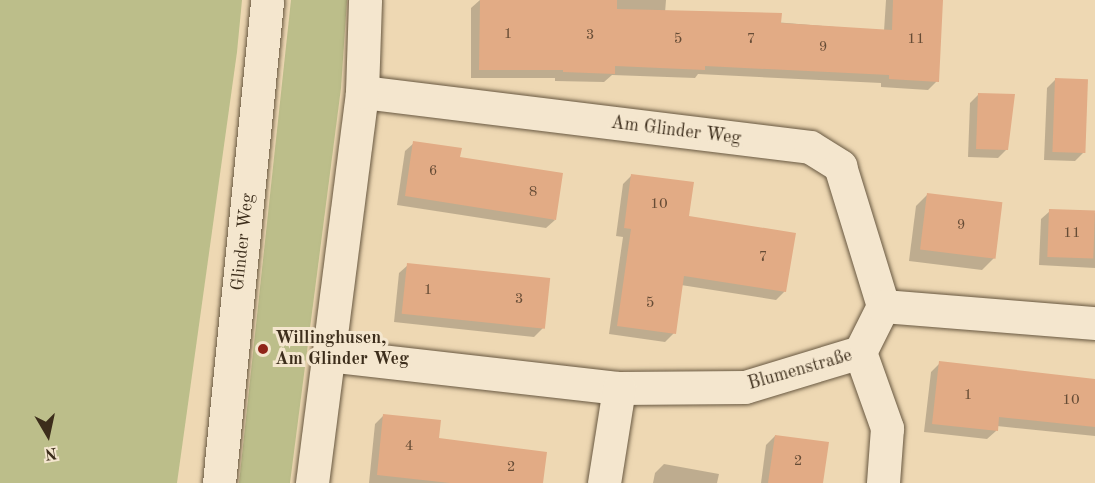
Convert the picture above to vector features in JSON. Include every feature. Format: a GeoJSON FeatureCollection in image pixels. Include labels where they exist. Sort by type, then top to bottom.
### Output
{"type":"FeatureCollection","features":[{"type":"Feature","properties":{"kind":"street","name":"Glinder Weg"},"geometry":{"type":"LineString","coordinates":[[219,483],[267,0]]}},
{"type":"Feature","properties":{"kind":"street"},"geometry":{"type":"LineString","coordinates":[[312,483],[362,92],[365,0]]}},
{"type":"Feature","properties":{"kind":"street","name":"Am Glinder Weg"},"geometry":{"type":"LineString","coordinates":[[362,92],[810,147],[840,166],[883,306]]}},
{"type":"Feature","properties":{"kind":"street"},"geometry":{"type":"LineString","coordinates":[[883,306],[1095,323]]}},
{"type":"Feature","properties":{"kind":"street","name":"Blumenstraße"},"geometry":{"type":"LineString","coordinates":[[328,355],[619,388],[745,387],[860,352],[883,306]]}},
{"type":"Feature","properties":{"kind":"street"},"geometry":{"type":"LineString","coordinates":[[860,352],[886,428],[884,483]]}},
{"type":"Feature","properties":{"kind":"street"},"geometry":{"type":"LineString","coordinates":[[603,483],[619,388]]}},
{"type":"Feature","properties":{"kind":"green space"},"geometry":{"type":"Polygon","coordinates":[[[0,0],[242,0],[237,52],[177,483],[0,483],[0,0]]]}},
{"type":"Feature","properties":{"kind":"green space"},"geometry":{"type":"Polygon","coordinates":[[[291,0],[347,0],[341,88],[290,483],[239,483],[291,0]]]}},
{"type":"Feature","properties":{"kind":"building"},"geometry":{"type":"Polygon","coordinates":[[[480,0],[617,0],[617,9],[782,13],[781,23],[892,30],[893,0],[943,0],[939,82],[889,79],[889,75],[705,66],[705,70],[615,66],[615,74],[563,72],[563,70],[479,70],[480,0]]]}},
{"type":"Feature","properties":{"kind":"building"},"geometry":{"type":"Polygon","coordinates":[[[1055,78],[1088,79],[1085,153],[1052,152],[1055,78]]]}},
{"type":"Feature","properties":{"kind":"building"},"geometry":{"type":"Polygon","coordinates":[[[978,93],[1015,94],[1008,150],[976,149],[978,93]]]}},
{"type":"Feature","properties":{"kind":"building"},"geometry":{"type":"Polygon","coordinates":[[[413,141],[462,148],[460,157],[563,173],[556,220],[405,196],[413,141]]]}},
{"type":"Feature","properties":{"kind":"building"},"geometry":{"type":"Polygon","coordinates":[[[631,174],[694,182],[689,216],[796,233],[786,292],[684,276],[676,334],[617,326],[631,229],[624,228],[631,174]]]}},
{"type":"Feature","properties":{"kind":"building"},"geometry":{"type":"Polygon","coordinates":[[[927,193],[1002,202],[995,259],[920,250],[927,193]]]}},
{"type":"Feature","properties":{"kind":"building"},"geometry":{"type":"Polygon","coordinates":[[[1049,209],[1095,211],[1093,259],[1047,257],[1049,209]]]}},
{"type":"Feature","properties":{"kind":"building"},"geometry":{"type":"Polygon","coordinates":[[[407,263],[550,278],[545,329],[402,314],[407,263]]]}},
{"type":"Feature","properties":{"kind":"building"},"geometry":{"type":"Polygon","coordinates":[[[939,361],[1095,379],[1095,427],[999,417],[998,431],[932,424],[939,361]]]}},
{"type":"Feature","properties":{"kind":"building"},"geometry":{"type":"Polygon","coordinates":[[[383,414],[441,420],[439,438],[547,452],[543,483],[450,483],[377,475],[383,414]]]}},
{"type":"Feature","properties":{"kind":"building"},"geometry":{"type":"Polygon","coordinates":[[[775,435],[829,442],[823,483],[768,483],[775,435]]]}},
{"type":"Feature","properties":{"kind":"place","name":"Willinghusen, Am Glinder Weg"},"geometry":{"type":"Point","coordinates":[263,349]}}]}
